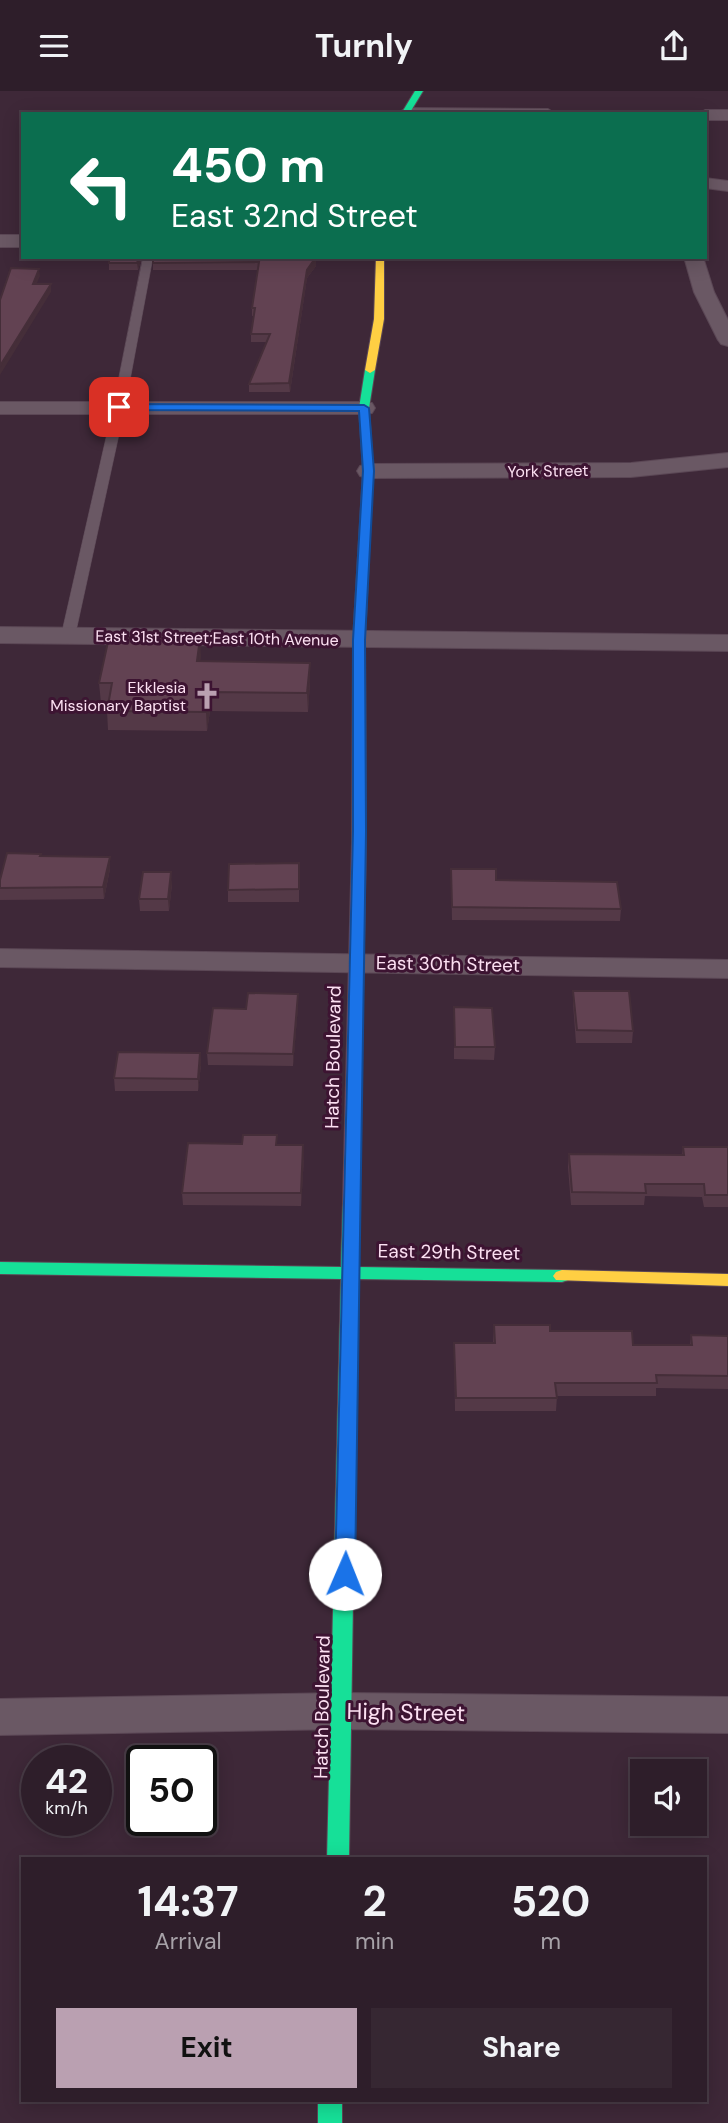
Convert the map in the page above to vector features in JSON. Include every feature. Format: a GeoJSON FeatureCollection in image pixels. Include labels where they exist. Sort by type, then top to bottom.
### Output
{"type":"FeatureCollection","features":[{"type":"Feature","properties":{"kind":"main road"},"geometry":{"type":"LineString","coordinates":[[406,112],[419,91]]}},
{"type":"Feature","properties":{"kind":"main road","name":"Hatch Boulevard"},"geometry":{"type":"LineString","coordinates":[[338,1857],[359,831],[359,640],[368,471],[364,408],[379,319],[380,259]]}},
{"type":"Feature","properties":{"kind":"main road","name":"East 29th Street"},"geometry":{"type":"LineString","coordinates":[[0,1268],[349,1271],[728,1280]]}},
{"type":"Feature","properties":{"kind":"main road"},"geometry":{"type":"LineString","coordinates":[[330,2102],[330,2123]]}},
{"type":"Feature","properties":{"kind":"street"},"geometry":{"type":"LineString","coordinates":[[707,115],[728,115]]}},
{"type":"Feature","properties":{"kind":"street"},"geometry":{"type":"LineString","coordinates":[[707,183],[728,186]]}},
{"type":"Feature","properties":{"kind":"street"},"geometry":{"type":"LineString","coordinates":[[0,241],[21,241]]}},
{"type":"Feature","properties":{"kind":"street"},"geometry":{"type":"LineString","coordinates":[[694,259],[722,315],[728,339]]}},
{"type":"Feature","properties":{"kind":"street"},"geometry":{"type":"LineString","coordinates":[[0,408],[364,408]]}},
{"type":"Feature","properties":{"kind":"street","name":"York Street"},"geometry":{"type":"LineString","coordinates":[[368,471],[631,470],[728,460]]}},
{"type":"Feature","properties":{"kind":"street","name":"East 31st Street;East 10th Avenue"},"geometry":{"type":"LineString","coordinates":[[0,635],[728,643]]}},
{"type":"Feature","properties":{"kind":"street","name":"East 30th Street"},"geometry":{"type":"LineString","coordinates":[[0,958],[728,969]]}},
{"type":"Feature","properties":{"kind":"street","name":"High Street"},"geometry":{"type":"LineString","coordinates":[[0,1717],[343,1711],[728,1715]]}},
{"type":"Feature","properties":{"kind":"lane"},"geometry":{"type":"LineString","coordinates":[[68,636],[119,407],[148,259]]}},
{"type":"Feature","properties":{"kind":"building"},"geometry":{"type":"Polygon","coordinates":[[[109,259],[138,259],[137,263],[109,263],[109,259]]]}},
{"type":"Feature","properties":{"kind":"building"},"geometry":{"type":"Polygon","coordinates":[[[153,259],[315,259],[307,270],[289,383],[249,384],[270,334],[251,334],[259,262],[153,263],[153,259]]]}},
{"type":"Feature","properties":{"kind":"building"},"geometry":{"type":"Polygon","coordinates":[[[11,268],[39,269],[33,284],[51,284],[0,366],[0,300],[11,268]]]}},
{"type":"Feature","properties":{"kind":"building"},"geometry":{"type":"Polygon","coordinates":[[[109,637],[200,638],[197,661],[310,663],[307,693],[209,692],[206,712],[107,711],[112,683],[99,683],[109,637]]]}},
{"type":"Feature","properties":{"kind":"building"},"geometry":{"type":"Polygon","coordinates":[[[7,853],[110,857],[103,887],[0,888],[7,853]]]}},
{"type":"Feature","properties":{"kind":"building"},"geometry":{"type":"Polygon","coordinates":[[[299,863],[299,889],[228,890],[229,864],[299,863]]]}},
{"type":"Feature","properties":{"kind":"building"},"geometry":{"type":"Polygon","coordinates":[[[451,869],[496,869],[496,880],[617,882],[621,909],[452,907],[451,869]]]}},
{"type":"Feature","properties":{"kind":"building"},"geometry":{"type":"Polygon","coordinates":[[[143,872],[171,872],[168,899],[139,899],[143,872]]]}},
{"type":"Feature","properties":{"kind":"building"},"geometry":{"type":"Polygon","coordinates":[[[573,991],[629,991],[633,1031],[577,1030],[573,991]]]}},
{"type":"Feature","properties":{"kind":"building"},"geometry":{"type":"Polygon","coordinates":[[[248,993],[298,994],[293,1054],[207,1053],[213,1008],[246,1009],[248,993]]]}},
{"type":"Feature","properties":{"kind":"building"},"geometry":{"type":"Polygon","coordinates":[[[454,1007],[492,1008],[495,1047],[455,1047],[454,1007]]]}},
{"type":"Feature","properties":{"kind":"building"},"geometry":{"type":"Polygon","coordinates":[[[118,1052],[200,1053],[198,1079],[114,1078],[118,1052]]]}},
{"type":"Feature","properties":{"kind":"building"},"geometry":{"type":"Polygon","coordinates":[[[243,1135],[277,1135],[276,1145],[303,1145],[301,1193],[182,1193],[188,1143],[242,1144],[243,1135]]]}},
{"type":"Feature","properties":{"kind":"building"},"geometry":{"type":"Polygon","coordinates":[[[683,1147],[728,1147],[728,1195],[705,1195],[704,1184],[645,1184],[646,1193],[572,1192],[569,1154],[684,1155],[683,1147]]]}},
{"type":"Feature","properties":{"kind":"building"},"geometry":{"type":"Polygon","coordinates":[[[494,1325],[550,1325],[550,1331],[632,1331],[633,1345],[692,1345],[691,1335],[728,1336],[728,1376],[656,1375],[657,1383],[555,1383],[557,1398],[456,1398],[454,1343],[495,1343],[494,1325]]]}},
{"type":"Feature","properties":{"kind":"traffic: fast"},"geometry":{"type":"LineString","coordinates":[[406,112],[419,91]]}},
{"type":"Feature","properties":{"kind":"traffic: fast"},"geometry":{"type":"LineString","coordinates":[[359,842],[359,640],[368,471],[364,408],[370,370]]}},
{"type":"Feature","properties":{"kind":"traffic: fast"},"geometry":{"type":"LineString","coordinates":[[338,1857],[351,1203]]}},
{"type":"Feature","properties":{"kind":"traffic: fast"},"geometry":{"type":"LineString","coordinates":[[0,1268],[562,1276]]}},
{"type":"Feature","properties":{"kind":"traffic: fast"},"geometry":{"type":"LineString","coordinates":[[330,2102],[330,2123]]}},
{"type":"Feature","properties":{"kind":"traffic: slow"},"geometry":{"type":"LineString","coordinates":[[370,370],[379,319],[380,259]]}},
{"type":"Feature","properties":{"kind":"traffic: slow"},"geometry":{"type":"LineString","coordinates":[[562,1276],[728,1280]]}},
{"type":"Feature","properties":{"kind":"traffic: jam"},"geometry":{"type":"LineString","coordinates":[[351,1203],[359,842]]}},
{"type":"Feature","properties":{"kind":"place","name":"Ekklesia Missionary Baptist"},"geometry":{"type":"Point","coordinates":[207,696]}},
{"type":"Feature","properties":{"kind":"route"},"geometry":{"type":"LineString","coordinates":[[119,407],[364,408],[368,506],[359,640],[359,831],[345,1574]]}}]}
